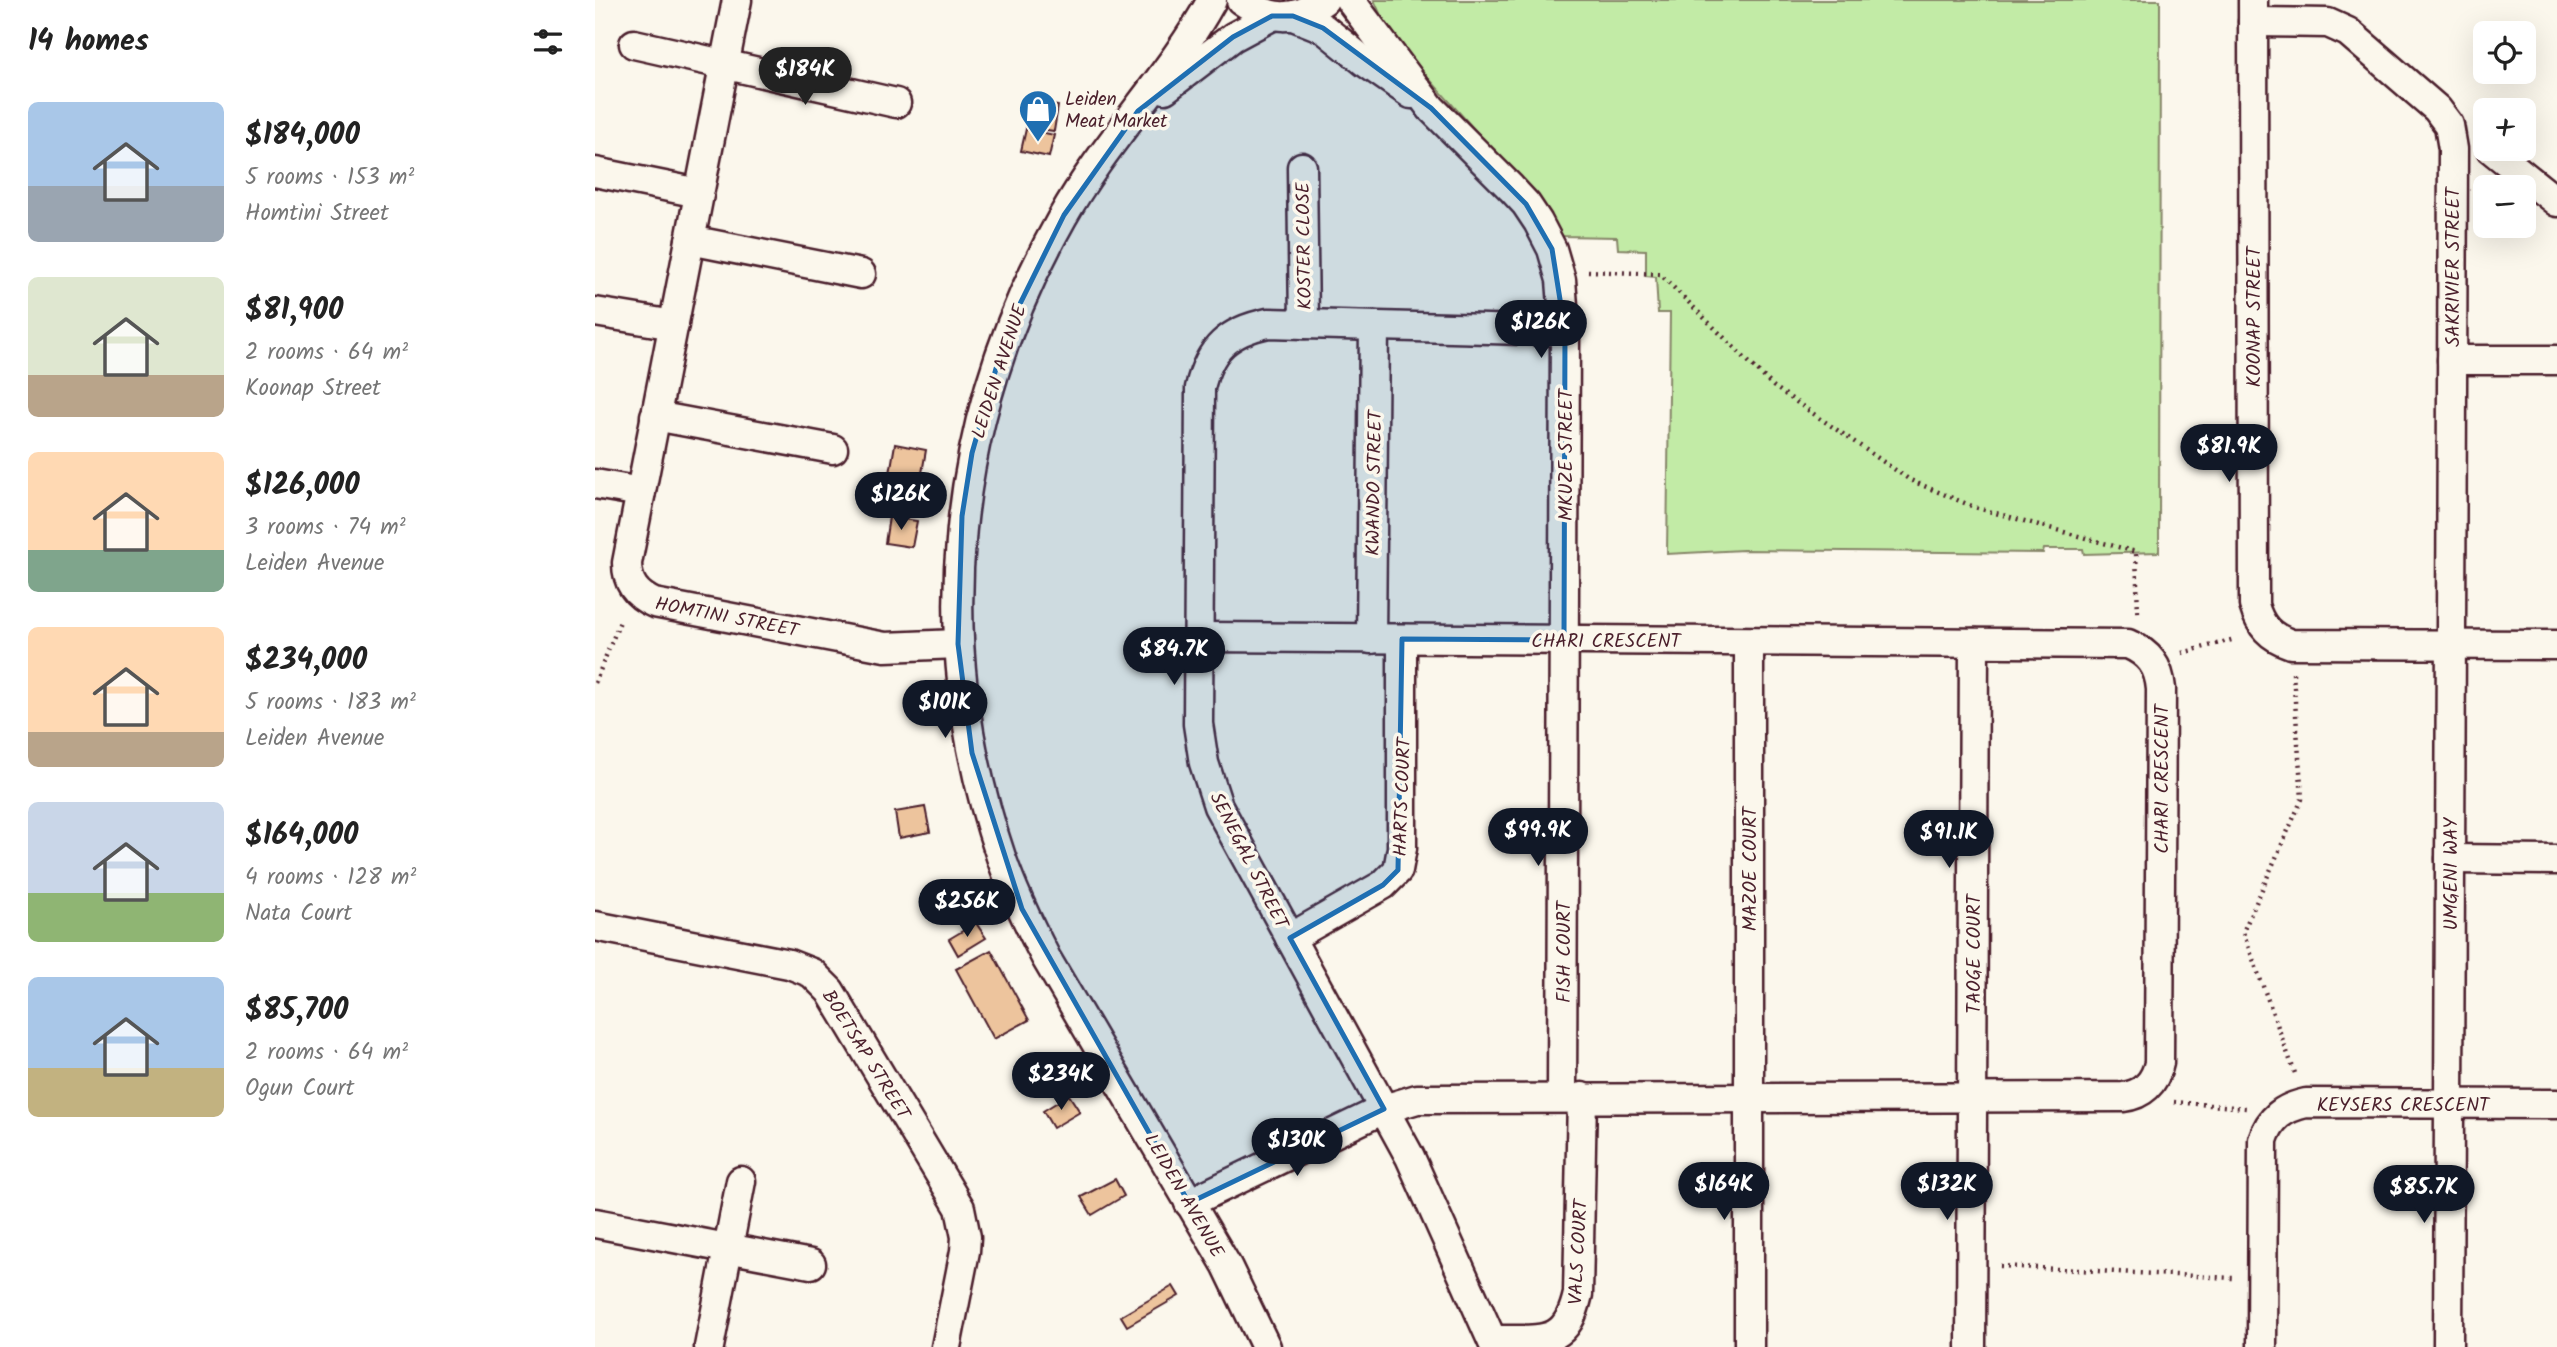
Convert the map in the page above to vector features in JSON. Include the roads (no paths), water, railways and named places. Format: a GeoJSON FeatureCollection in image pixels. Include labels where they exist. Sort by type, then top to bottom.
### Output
{"type":"FeatureCollection","features":[{"type":"Feature","properties":{"kind":"street","name":"HOMTINI STREET"},"geometry":{"type":"LineString","coordinates":[[737,0],[627,572],[634,589],[642,598],[654,603],[885,647],[958,644]]}},
{"type":"Feature","properties":{"kind":"street","name":"LEIDEN AVENUE"},"geometry":{"type":"LineString","coordinates":[[1212,0],[1189,41],[1099,161],[1063,215],[1033,271],[1007,330],[987,391],[972,453],[962,516],[957,580],[958,644],[972,753],[997,845],[1022,909],[1046,958],[1227,1266],[1266,1347]]}},
{"type":"Feature","properties":{"kind":"street","name":"MKUZE STREET"},"geometry":{"type":"LineString","coordinates":[[1241,0],[1255,10],[1323,28],[1365,62],[1431,108]]}},
{"type":"Feature","properties":{"kind":"street","name":"LEIDEN AVENUE"},"geometry":{"type":"LineString","coordinates":[[1138,111],[1233,37],[1283,16],[1309,10],[1324,0]]}},
{"type":"Feature","properties":{"kind":"street","name":"MKUZE STREET"},"geometry":{"type":"LineString","coordinates":[[1350,0],[1431,108],[1526,204],[1552,249],[1565,331],[1564,640]]}},
{"type":"Feature","properties":{"kind":"street"},"geometry":{"type":"LineString","coordinates":[[2253,11],[2329,23],[2348,32],[2437,109],[2449,125],[2473,138]]}},
{"type":"Feature","properties":{"kind":"street","name":"KOONAP STREET"},"geometry":{"type":"LineString","coordinates":[[2253,11],[2254,605],[2258,620],[2277,639],[2291,644],[2451,644]]}},
{"type":"Feature","properties":{"kind":"street"},"geometry":{"type":"LineString","coordinates":[[634,44],[896,103]]}},
{"type":"Feature","properties":{"kind":"street","name":"SAKRIVIER STREET"},"geometry":{"type":"LineString","coordinates":[[2449,125],[2453,149],[2451,644]]}},
{"type":"Feature","properties":{"kind":"street"},"geometry":{"type":"LineString","coordinates":[[2506,161],[2557,202]]}},
{"type":"Feature","properties":{"kind":"street","name":"KOSTER CLOSE"},"geometry":{"type":"LineString","coordinates":[[1302,167],[1304,324]]}},
{"type":"Feature","properties":{"kind":"street"},"geometry":{"type":"LineString","coordinates":[[595,172],[699,193]]}},
{"type":"Feature","properties":{"kind":"street"},"geometry":{"type":"LineString","coordinates":[[690,240],[861,274]]}},
{"type":"Feature","properties":{"kind":"street"},"geometry":{"type":"LineString","coordinates":[[595,312],[674,325]]}},
{"type":"Feature","properties":{"kind":"street","name":"SENEGAL STREET"},"geometry":{"type":"LineString","coordinates":[[1494,1343],[1410,1157],[1218,806],[1204,763],[1198,723],[1200,388],[1203,373],[1214,353],[1233,335],[1268,323],[1565,331]]}},
{"type":"Feature","properties":{"kind":"street","name":"KWANDO STREET"},"geometry":{"type":"LineString","coordinates":[[1371,639],[1374,326]]}},
{"type":"Feature","properties":{"kind":"street"},"geometry":{"type":"LineString","coordinates":[[2452,360],[2557,360]]}},
{"type":"Feature","properties":{"kind":"street"},"geometry":{"type":"LineString","coordinates":[[655,416],[833,449]]}},
{"type":"Feature","properties":{"kind":"street"},"geometry":{"type":"LineString","coordinates":[[595,484],[641,492]]}},
{"type":"Feature","properties":{"kind":"street","name":"CHARI CRESCENT"},"geometry":{"type":"LineString","coordinates":[[1199,637],[2128,644],[2142,650],[2153,661],[2159,674],[2161,689],[2157,1072],[2148,1086],[2132,1096],[1972,1097]]}},
{"type":"Feature","properties":{"kind":"street","name":"HARTS COURT"},"geometry":{"type":"LineString","coordinates":[[1290,937],[1383,885],[1398,870],[1402,848],[1402,639]]}},
{"type":"Feature","properties":{"kind":"street","name":"FISH COURT"},"geometry":{"type":"LineString","coordinates":[[1564,640],[1572,1097]]}},
{"type":"Feature","properties":{"kind":"street","name":"MAZOE COURT"},"geometry":{"type":"LineString","coordinates":[[1749,642],[1749,1347]]}},
{"type":"Feature","properties":{"kind":"street","name":"TAOGE COURT"},"geometry":{"type":"LineString","coordinates":[[1971,1347],[1974,643]]}},
{"type":"Feature","properties":{"kind":"street"},"geometry":{"type":"LineString","coordinates":[[2451,644],[2557,645]]}},
{"type":"Feature","properties":{"kind":"street","name":"UMGENI WAY"},"geometry":{"type":"LineString","coordinates":[[2448,1347],[2451,644]]}},
{"type":"Feature","properties":{"kind":"street"},"geometry":{"type":"LineString","coordinates":[[2450,859],[2557,860]]}},
{"type":"Feature","properties":{"kind":"street","name":"BOETSAP STREET"},"geometry":{"type":"LineString","coordinates":[[595,926],[789,964],[812,974],[830,991],[960,1208],[966,1237],[965,1251],[946,1347]]}},
{"type":"Feature","properties":{"kind":"street","name":"VALS COURT"},"geometry":{"type":"LineString","coordinates":[[1494,1343],[1550,1339],[1559,1335],[1570,1322],[1578,1294],[1572,1097]]}},
{"type":"Feature","properties":{"kind":"street"},"geometry":{"type":"LineString","coordinates":[[1189,1203],[1384,1109],[1417,1099],[1972,1097]]}},
{"type":"Feature","properties":{"kind":"street","name":"KEYSERS CRESCENT"},"geometry":{"type":"LineString","coordinates":[[2262,1347],[2263,1140],[2268,1127],[2294,1107],[2557,1104]]}},
{"type":"Feature","properties":{"kind":"street"},"geometry":{"type":"LineString","coordinates":[[709,1347],[741,1181]]}},
{"type":"Feature","properties":{"kind":"street"},"geometry":{"type":"LineString","coordinates":[[595,1223],[811,1264]]}},
{"type":"Feature","properties":{"kind":"place","name":"Leiden Meat Market"},"geometry":{"type":"Point","coordinates":[1038,143]}}]}
